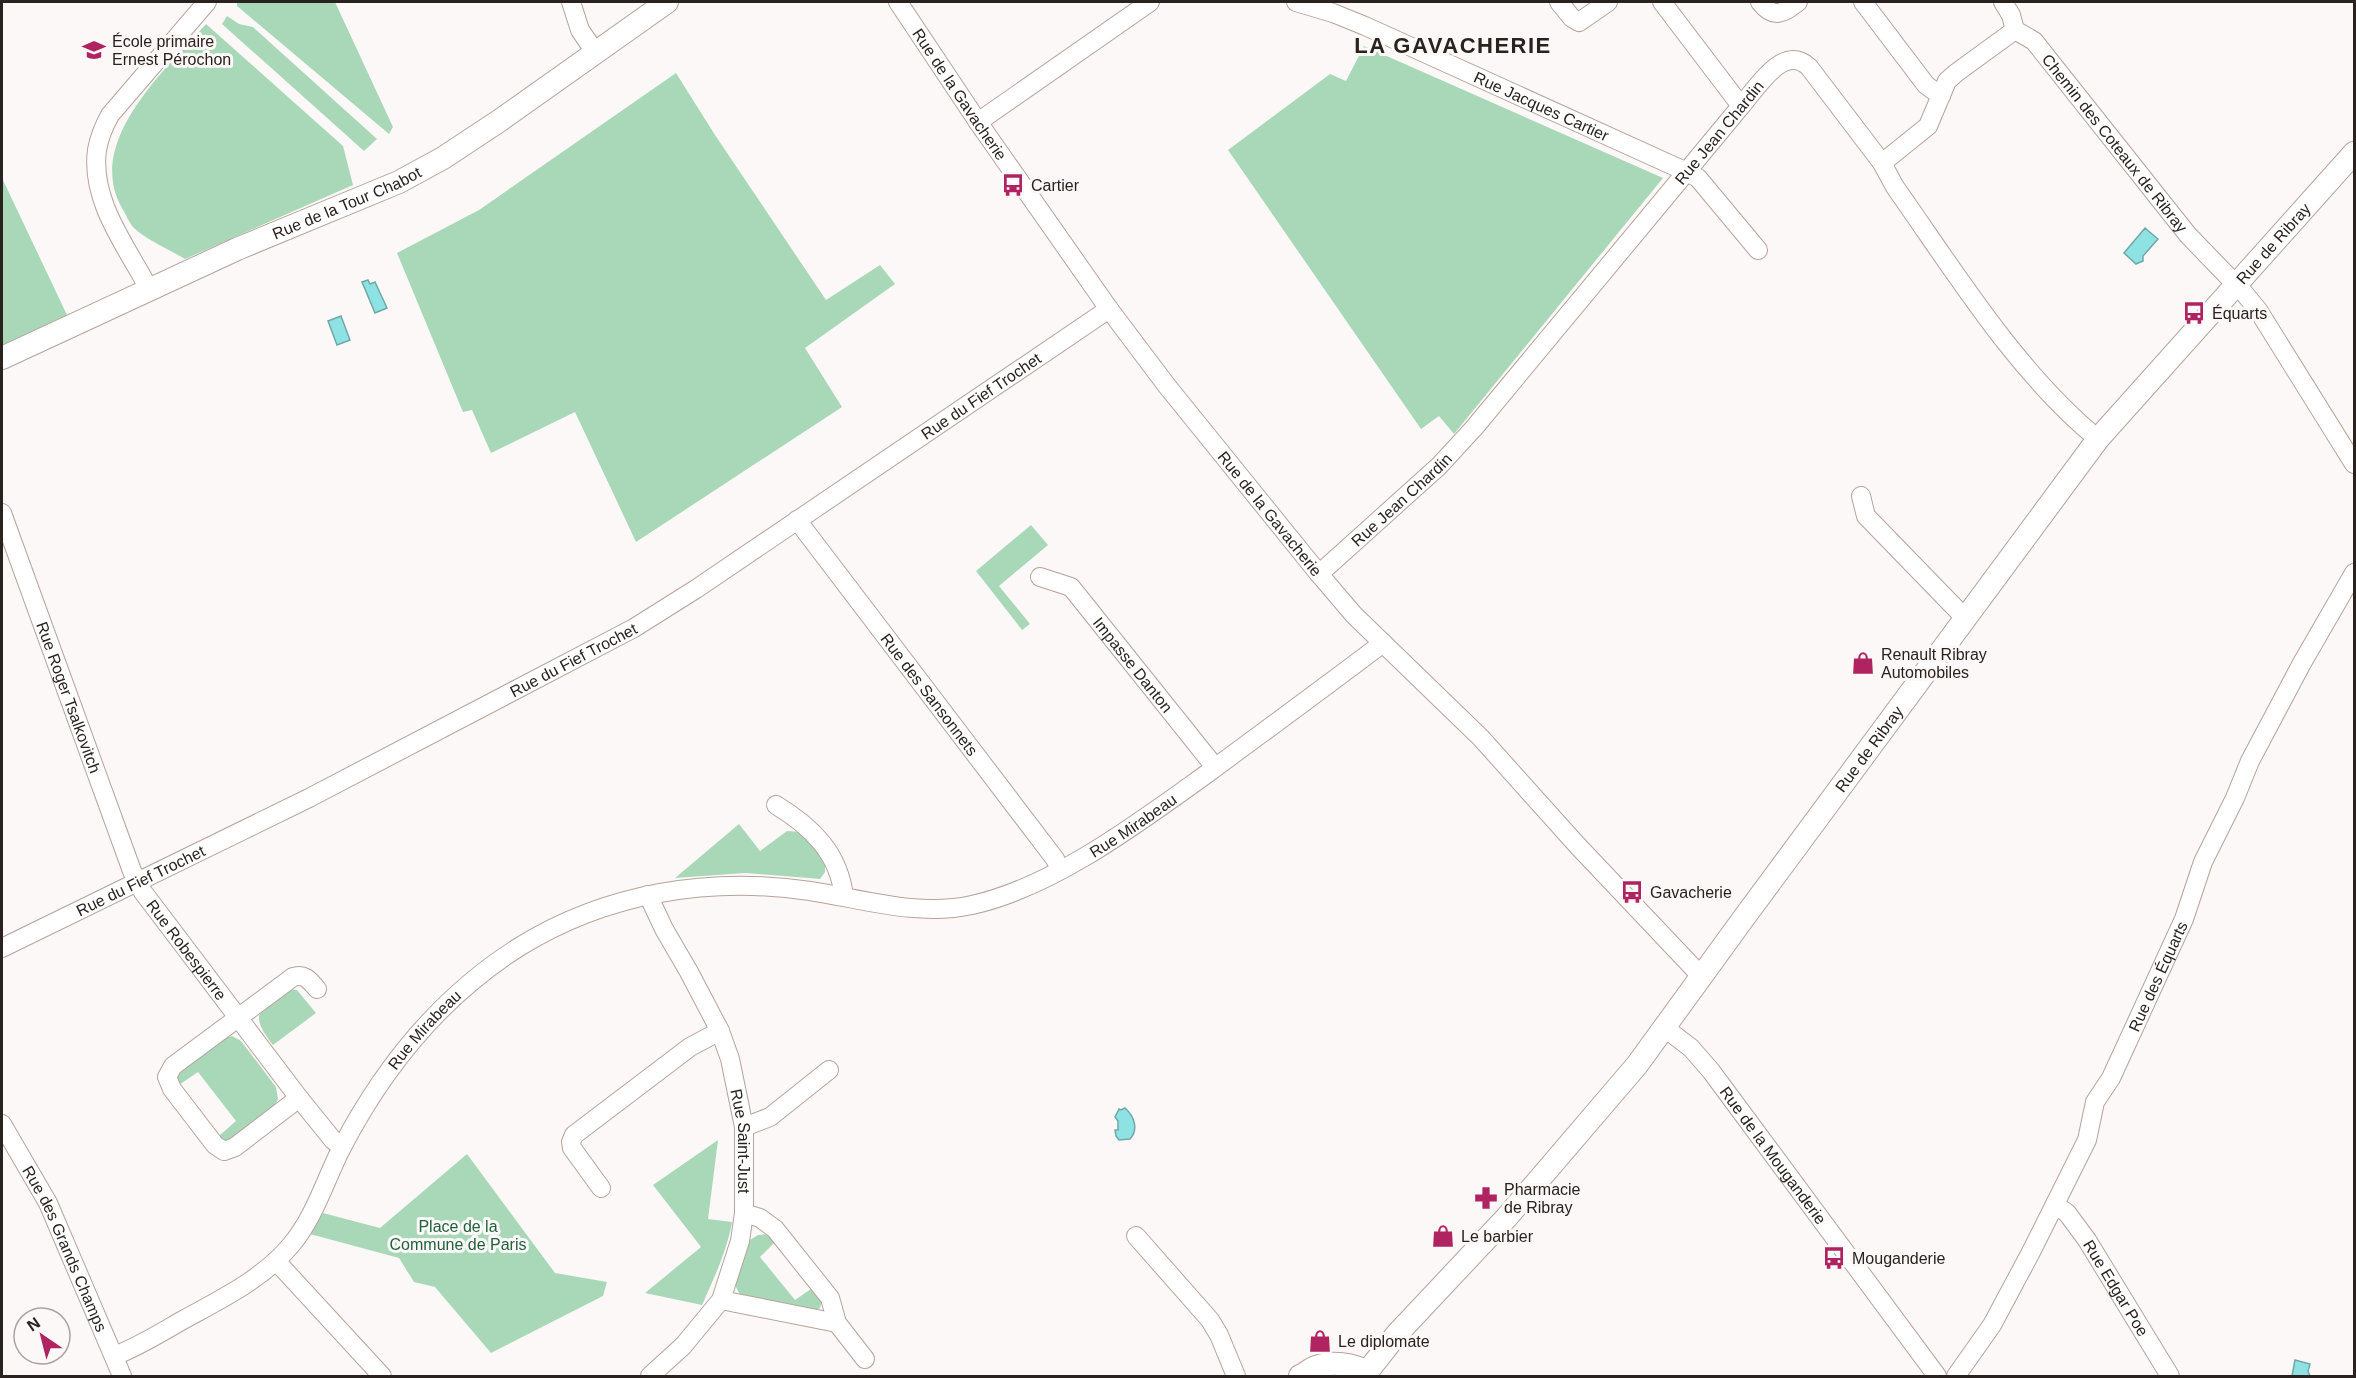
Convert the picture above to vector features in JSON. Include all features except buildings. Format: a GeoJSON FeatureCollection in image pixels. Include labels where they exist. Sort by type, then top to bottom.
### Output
{"type":"FeatureCollection","features":[{"type":"Feature","properties":{"kind":"street"},"geometry":{"type":"LineString","coordinates":[[149,289],[106,208],[100,188],[97,151],[110,115],[207,2]]}},
{"type":"Feature","properties":{"kind":"street"},"geometry":{"type":"LineString","coordinates":[[570,2],[580,30],[595,52]]}},
{"type":"Feature","properties":{"kind":"street","name":"Rue de la Tour Chabot"},"geometry":{"type":"LineString","coordinates":[[2,358],[149,289],[399,182],[443,158],[500,121],[667,2]]}},
{"type":"Feature","properties":{"kind":"street","name":"Rue de la Gavacherie"},"geometry":{"type":"LineString","coordinates":[[898,2],[978,122],[1109,309],[1174,394],[1319,574],[1354,615],[1481,738],[1569,837],[1702,977]]}},
{"type":"Feature","properties":{"kind":"street"},"geometry":{"type":"LineString","coordinates":[[978,122],[1150,2]]}},
{"type":"Feature","properties":{"kind":"street","name":"Rue Jacques Cartier"},"geometry":{"type":"LineString","coordinates":[[1296,2],[1365,26],[1687,172],[1698,178],[1758,250]]}},
{"type":"Feature","properties":{"kind":"street"},"geometry":{"type":"LineString","coordinates":[[1558,2],[1572,18],[1579,22],[1608,2]]}},
{"type":"Feature","properties":{"kind":"street"},"geometry":{"type":"LineString","coordinates":[[1662,2],[1741,106]]}},
{"type":"Feature","properties":{"kind":"street"},"geometry":{"type":"LineString","coordinates":[[1760,2],[1765,8],[1777,14],[1785,12],[1798,2]]}},
{"type":"Feature","properties":{"kind":"street"},"geometry":{"type":"LineString","coordinates":[[1863,2],[1926,85],[1941,96]]}},
{"type":"Feature","properties":{"kind":"street"},"geometry":{"type":"LineString","coordinates":[[1882,163],[1928,126],[1947,81],[2015,30],[2010,11],[2003,2]]}},
{"type":"Feature","properties":{"kind":"street","name":"Chemin des Coteaux de Ribray"},"geometry":{"type":"LineString","coordinates":[[2015,30],[2034,40],[2188,234],[2258,310],[2355,464]]}},
{"type":"Feature","properties":{"kind":"street","name":"Rue Jean Chardin"},"geometry":{"type":"LineString","coordinates":[[1319,574],[1439,466],[1474,428],[1546,338],[1741,106],[1774,68],[1789,59],[1798,59],[1809,67],[1882,163],[1895,187],[1994,327],[2034,376],[2098,440]]}},
{"type":"Feature","properties":{"kind":"street","name":"Rue de Ribray"},"geometry":{"type":"LineString","coordinates":[[1366,1374],[1409,1321],[1507,1218],[1637,1065],[2098,440],[2355,153]]}},
{"type":"Feature","properties":{"kind":"street","name":"Rue du Fief Trochet"},"geometry":{"type":"LineString","coordinates":[[2,948],[309,798],[634,628],[696,589],[1109,309]]}},
{"type":"Feature","properties":{"kind":"street"},"geometry":{"type":"LineString","coordinates":[[1862,496],[1866,516],[1965,618]]}},
{"type":"Feature","properties":{"kind":"street","name":"Rue Roger Tsalkovitch"},"geometry":{"type":"LineString","coordinates":[[2,513],[132,871],[138,882]]}},
{"type":"Feature","properties":{"kind":"street","name":"Rue des Sansonnets"},"geometry":{"type":"LineString","coordinates":[[797,520],[1055,859],[1060,869]]}},
{"type":"Feature","properties":{"kind":"street","name":"Rue des Équarts"},"geometry":{"type":"LineString","coordinates":[[1956,1377],[1992,1325],[2055,1205],[2087,1140],[2095,1102],[2111,1078],[2184,919],[2203,862],[2235,798],[2250,761],[2302,663],[2355,573]]}},
{"type":"Feature","properties":{"kind":"street","name":"Impasse Danton"},"geometry":{"type":"LineString","coordinates":[[1040,577],[1071,587],[1215,767]]}},
{"type":"Feature","properties":{"kind":"street","name":"Rue Mirabeau"},"geometry":{"type":"LineString","coordinates":[[114,1356],[139,1345],[238,1289],[276,1261],[302,1230],[342,1147],[385,1076],[412,1039],[433,1015],[461,990],[492,966],[554,927],[586,913],[648,895],[696,886],[757,885],[916,909],[971,906],[1009,895],[1060,869],[1138,823],[1383,643]]}},
{"type":"Feature","properties":{"kind":"street"},"geometry":{"type":"LineString","coordinates":[[776,805],[804,822],[833,858],[842,883],[844,897]]}},
{"type":"Feature","properties":{"kind":"street","name":"Rue Robespierre"},"geometry":{"type":"LineString","coordinates":[[138,882],[143,892],[299,1098],[333,1140],[342,1147]]}},
{"type":"Feature","properties":{"kind":"street","name":"Rue Saint-Just"},"geometry":{"type":"LineString","coordinates":[[648,895],[663,929],[720,1031],[730,1059],[744,1127],[744,1213],[740,1240],[721,1300],[683,1346],[650,1377]]}},
{"type":"Feature","properties":{"kind":"street","name":"Rue Robespierre"},"geometry":{"type":"LineString","coordinates":[[299,1098],[235,1147],[224,1150],[215,1145],[172,1089],[167,1077],[173,1066],[293,977],[300,975],[305,977],[318,989]]}},
{"type":"Feature","properties":{"kind":"street","name":"Rue de la Mouganderie"},"geometry":{"type":"LineString","coordinates":[[1665,1028],[1691,1048],[1711,1071],[1937,1377]]}},
{"type":"Feature","properties":{"kind":"street"},"geometry":{"type":"LineString","coordinates":[[601,1188],[572,1148],[571,1142],[574,1135],[690,1047],[720,1031]]}},
{"type":"Feature","properties":{"kind":"street"},"geometry":{"type":"LineString","coordinates":[[744,1127],[770,1117],[829,1070]]}},
{"type":"Feature","properties":{"kind":"street","name":"Rue des Grands Champs"},"geometry":{"type":"LineString","coordinates":[[2,1124],[48,1203],[122,1377]]}},
{"type":"Feature","properties":{"kind":"street","name":"Rue Edgar Poe"},"geometry":{"type":"LineString","coordinates":[[2055,1205],[2067,1213],[2087,1240],[2170,1377]]}},
{"type":"Feature","properties":{"kind":"street"},"geometry":{"type":"LineString","coordinates":[[744,1213],[760,1218],[775,1229],[830,1298],[837,1323],[865,1359]]}},
{"type":"Feature","properties":{"kind":"street"},"geometry":{"type":"LineString","coordinates":[[1136,1236],[1210,1320],[1219,1335],[1236,1377]]}},
{"type":"Feature","properties":{"kind":"street"},"geometry":{"type":"LineString","coordinates":[[276,1261],[382,1377]]}},
{"type":"Feature","properties":{"kind":"street"},"geometry":{"type":"LineString","coordinates":[[721,1300],[837,1323]]}},
{"type":"Feature","properties":{"kind":"street"},"geometry":{"type":"LineString","coordinates":[[1304,1376],[1317,1366],[1326,1364],[1351,1366],[1366,1374]]}},
{"type":"Feature","properties":{"kind":"green space"},"geometry":{"type":"Polygon","coordinates":[[[237,2],[335,2],[393,127],[389,134],[237,6],[237,2]]]}},
{"type":"Feature","properties":{"kind":"green space"},"geometry":{"type":"Polygon","coordinates":[[[227,16],[239,24],[253,27],[377,139],[364,151],[222,24],[227,16]]]}},
{"type":"Feature","properties":{"kind":"green space"},"geometry":{"type":"Polygon","coordinates":[[[206,24],[343,146],[353,185],[185,259],[144,236],[132,226],[122,208],[113,183],[113,158],[121,133],[135,108],[171,62],[206,24]]]}},
{"type":"Feature","properties":{"kind":"green space"},"geometry":{"type":"Polygon","coordinates":[[[1364,46],[1663,178],[1454,434],[1439,416],[1421,429],[1228,150],[1330,74],[1346,81],[1364,46]]]}},
{"type":"Feature","properties":{"kind":"green space"},"geometry":{"type":"Polygon","coordinates":[[[676,73],[826,300],[880,265],[895,284],[805,348],[842,407],[636,542],[575,412],[491,453],[472,410],[463,412],[397,253],[479,210],[676,73]]]}},
{"type":"Feature","properties":{"kind":"green space"},"geometry":{"type":"Polygon","coordinates":[[[2,178],[67,315],[2,346],[2,178]]]}},
{"type":"Feature","properties":{"kind":"green space"},"geometry":{"type":"Polygon","coordinates":[[[1031,525],[1048,545],[999,586],[1030,624],[1022,630],[976,571],[1031,525]]]}},
{"type":"Feature","properties":{"kind":"green space"},"geometry":{"type":"Polygon","coordinates":[[[739,824],[760,851],[787,831],[801,832],[825,861],[825,872],[820,879],[745,873],[675,878],[739,824]]]}},
{"type":"Feature","properties":{"kind":"green space"},"geometry":{"type":"Polygon","coordinates":[[[287,989],[297,990],[316,1013],[273,1045],[261,1026],[260,1013],[269,1002],[287,989]]]}},
{"type":"Feature","properties":{"kind":"green space"},"geometry":{"type":"Polygon","coordinates":[[[232,1036],[241,1041],[276,1087],[278,1099],[273,1109],[226,1142],[219,1136],[236,1121],[198,1072],[179,1085],[176,1076],[221,1039],[232,1036]]]}},
{"type":"Feature","properties":{"kind":"green space"},"geometry":{"type":"Polygon","coordinates":[[[718,1140],[708,1219],[732,1222],[723,1254],[702,1305],[645,1293],[701,1247],[653,1185],[718,1140]]]}},
{"type":"Feature","properties":{"kind":"green space","name":"Place de la Commune de Paris"},"geometry":{"type":"Polygon","coordinates":[[[467,1154],[555,1273],[607,1282],[603,1296],[491,1353],[435,1287],[414,1282],[399,1258],[310,1234],[323,1213],[380,1228],[467,1154]]]}},
{"type":"Feature","properties":{"kind":"green space"},"geometry":{"type":"Polygon","coordinates":[[[768,1234],[775,1242],[760,1257],[795,1300],[811,1289],[822,1300],[820,1308],[812,1313],[741,1297],[735,1285],[750,1240],[758,1235],[768,1234]]]}},
{"type":"Feature","properties":{"kind":"water"},"geometry":{"type":"Polygon","coordinates":[[[2145,228],[2158,239],[2143,256],[2143,261],[2136,264],[2124,253],[2145,228]]]}},
{"type":"Feature","properties":{"kind":"water"},"geometry":{"type":"Polygon","coordinates":[[[368,280],[370,284],[375,282],[387,308],[375,313],[362,282],[368,280]]]}},
{"type":"Feature","properties":{"kind":"water"},"geometry":{"type":"Polygon","coordinates":[[[341,316],[350,340],[337,345],[328,321],[341,316]]]}},
{"type":"Feature","properties":{"kind":"water"},"geometry":{"type":"Polygon","coordinates":[[[1125,1108],[1131,1115],[1135,1127],[1130,1139],[1119,1140],[1115,1130],[1118,1130],[1118,1121],[1115,1117],[1119,1109],[1125,1108]]]}},
{"type":"Feature","properties":{"kind":"water"},"geometry":{"type":"Polygon","coordinates":[[[2295,1360],[2310,1364],[2308,1371],[2310,1376],[2292,1376],[2295,1360]]]}},
{"type":"Feature","properties":{"kind":"place","name":"École primaire Ernest Pérochon"},"geometry":{"type":"Point","coordinates":[94,50]}},
{"type":"Feature","properties":{"kind":"place","name":"Cartier"},"geometry":{"type":"Point","coordinates":[1013,185]}},
{"type":"Feature","properties":{"kind":"place","name":"Équarts"},"geometry":{"type":"Point","coordinates":[2194,313]}},
{"type":"Feature","properties":{"kind":"place","name":"Renault Ribray Automobiles"},"geometry":{"type":"Point","coordinates":[1863,663]}},
{"type":"Feature","properties":{"kind":"place","name":"Gavacherie"},"geometry":{"type":"Point","coordinates":[1632,892]}},
{"type":"Feature","properties":{"kind":"place","name":"Pharmacie de Ribray"},"geometry":{"type":"Point","coordinates":[1486,1198]}},
{"type":"Feature","properties":{"kind":"place","name":"Le barbier"},"geometry":{"type":"Point","coordinates":[1443,1236]}},
{"type":"Feature","properties":{"kind":"place","name":"Mouganderie"},"geometry":{"type":"Point","coordinates":[1834,1258]}},
{"type":"Feature","properties":{"kind":"place","name":"Le diplomate"},"geometry":{"type":"Point","coordinates":[1320,1341]}},
{"type":"Feature","properties":{"kind":"district","name":"LA GAVACHERIE"},"geometry":{"type":"Point","coordinates":[1453,45]}}]}
